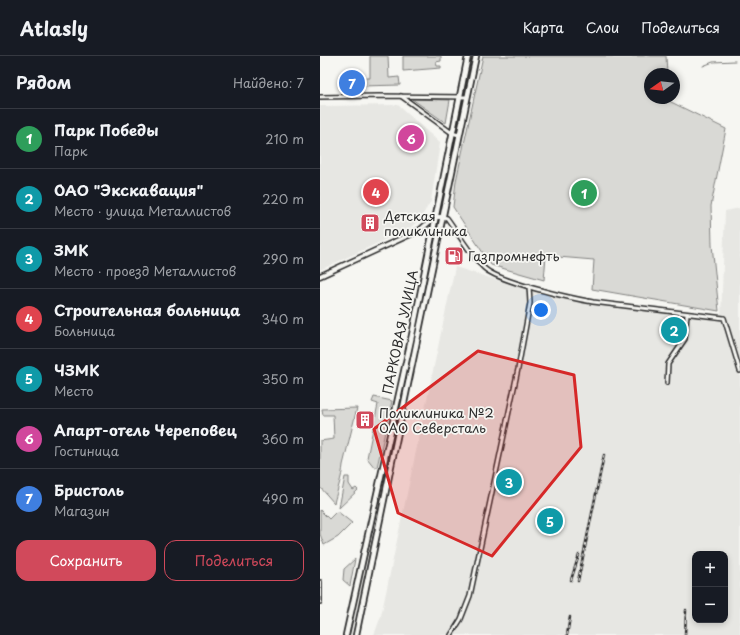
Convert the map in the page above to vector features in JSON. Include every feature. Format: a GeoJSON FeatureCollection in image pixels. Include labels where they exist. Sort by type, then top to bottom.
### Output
{"type":"FeatureCollection","features":[{"type":"Feature","properties":{"kind":"main road","name":"ПАРКОВАЯ УЛИЦА"},"geometry":{"type":"LineString","coordinates":[[346,635],[412,335],[468,56]]}},
{"type":"Feature","properties":{"kind":"main road","name":"ПАРКОВАЯ УЛИЦА"},"geometry":{"type":"LineString","coordinates":[[356,635],[476,56]]}},
{"type":"Feature","properties":{"kind":"street"},"geometry":{"type":"LineString","coordinates":[[401,96],[452,133],[459,135]]}},
{"type":"Feature","properties":{"kind":"street"},"geometry":{"type":"LineString","coordinates":[[320,97],[467,97]]}},
{"type":"Feature","properties":{"kind":"street"},"geometry":{"type":"LineString","coordinates":[[320,276],[420,230],[435,216],[443,217],[447,218],[483,267],[495,275],[530,286],[593,302],[724,318],[740,372]]}},
{"type":"Feature","properties":{"kind":"street"},"geometry":{"type":"LineString","coordinates":[[451,635],[461,619],[470,596],[518,368],[530,303],[530,286]]}},
{"type":"Feature","properties":{"kind":"street"},"geometry":{"type":"LineString","coordinates":[[667,383],[668,364],[684,339],[687,314]]}},
{"type":"Feature","properties":{"kind":"street"},"geometry":{"type":"LineString","coordinates":[[734,354],[740,353]]}},
{"type":"Feature","properties":{"kind":"street"},"geometry":{"type":"LineString","coordinates":[[320,582],[320,602]]}},
{"type":"Feature","properties":{"kind":"highlighted area"},"geometry":{"type":"Polygon","coordinates":[[[478,351],[574,375],[581,447],[492,556],[398,513],[374,429],[478,351]]]}},
{"type":"Feature","properties":{"kind":"shaded area"},"geometry":{"type":"Polygon","coordinates":[[[370,56],[388,56],[389,78],[399,77],[400,85],[361,86],[361,78],[370,78],[370,56]]]}},
{"type":"Feature","properties":{"kind":"shaded area"},"geometry":{"type":"Polygon","coordinates":[[[403,56],[441,56],[441,61],[436,62],[437,66],[441,66],[441,68],[403,71],[403,56]]]}},
{"type":"Feature","properties":{"kind":"shaded area"},"geometry":{"type":"Polygon","coordinates":[[[483,56],[666,56],[667,68],[644,68],[644,104],[675,104],[726,129],[711,206],[712,245],[719,311],[592,289],[594,260],[546,256],[544,280],[491,265],[453,207],[456,181],[483,56]]]}},
{"type":"Feature","properties":{"kind":"shaded area"},"geometry":{"type":"Polygon","coordinates":[[[412,99],[450,100],[446,123],[412,99]]]}},
{"type":"Feature","properties":{"kind":"shaded area"},"geometry":{"type":"Polygon","coordinates":[[[398,105],[440,143],[431,201],[420,219],[410,228],[320,270],[320,106],[398,105]]]}},
{"type":"Feature","properties":{"kind":"shaded area"},"geometry":{"type":"Polygon","coordinates":[[[740,208],[740,635],[374,635],[381,616],[455,267],[548,296],[721,318],[725,211],[740,208]]]}},
{"type":"Feature","properties":{"kind":"shaded area"},"geometry":{"type":"Polygon","coordinates":[[[374,397],[392,401],[377,467],[375,468],[367,458],[378,404],[372,402],[374,397]]]}},
{"type":"Feature","properties":{"kind":"shaded area"},"geometry":{"type":"Polygon","coordinates":[[[357,408],[334,503],[320,487],[320,441],[334,439],[333,415],[323,415],[322,409],[357,408]]]}},
{"type":"Feature","properties":{"kind":"shaded area"},"geometry":{"type":"Polygon","coordinates":[[[345,477],[349,477],[349,484],[353,490],[356,488],[358,490],[339,508],[345,477]]]}},
{"type":"Feature","properties":{"kind":"shaded area"},"geometry":{"type":"Polygon","coordinates":[[[320,510],[329,519],[337,511],[352,523],[338,537],[324,545],[320,534],[320,510]]]}},
{"type":"Feature","properties":{"kind":"shaded area"},"geometry":{"type":"Polygon","coordinates":[[[355,559],[350,586],[343,580],[344,569],[355,559]]]}},
{"type":"Feature","properties":{"kind":"waterway"},"geometry":{"type":"LineString","coordinates":[[703,66],[713,62],[735,61]]}},
{"type":"Feature","properties":{"kind":"railway"},"geometry":{"type":"LineString","coordinates":[[578,581],[604,455]]}},
{"type":"Feature","properties":{"kind":"railway"},"geometry":{"type":"LineString","coordinates":[[571,580],[579,555]]}},
{"type":"Feature","properties":{"kind":"railway"},"geometry":{"type":"LineString","coordinates":[[685,635],[686,610]]}},
{"type":"Feature","properties":{"kind":"railway"},"geometry":{"type":"LineString","coordinates":[[567,635],[570,617]]}},
{"type":"Feature","properties":{"kind":"place","name":"Бристоль"},"geometry":{"type":"Point","coordinates":[352,83]}},
{"type":"Feature","properties":{"kind":"place","name":"Апарт-отель Череповец"},"geometry":{"type":"Point","coordinates":[411,138]}},
{"type":"Feature","properties":{"kind":"place","name":"Строительная больница"},"geometry":{"type":"Point","coordinates":[376,192]}},
{"type":"Feature","properties":{"kind":"place","name":"Парк Победы"},"geometry":{"type":"Point","coordinates":[584,193]}},
{"type":"Feature","properties":{"kind":"place","name":"Детская поликлиника"},"geometry":{"type":"Point","coordinates":[370,223]}},
{"type":"Feature","properties":{"kind":"place","name":"Газпромнефть"},"geometry":{"type":"Point","coordinates":[454,256]}},
{"type":"Feature","properties":{"kind":"place","name":"ОАО \"Экскавация\""},"geometry":{"type":"Point","coordinates":[674,330]}},
{"type":"Feature","properties":{"kind":"place","name":"Поликлиника №2 ОАО Северсталь"},"geometry":{"type":"Point","coordinates":[365,420]}},
{"type":"Feature","properties":{"kind":"place","name":"ЗМК"},"geometry":{"type":"Point","coordinates":[509,482]}},
{"type":"Feature","properties":{"kind":"place","name":"ЧЗМК"},"geometry":{"type":"Point","coordinates":[550,521]}}]}
